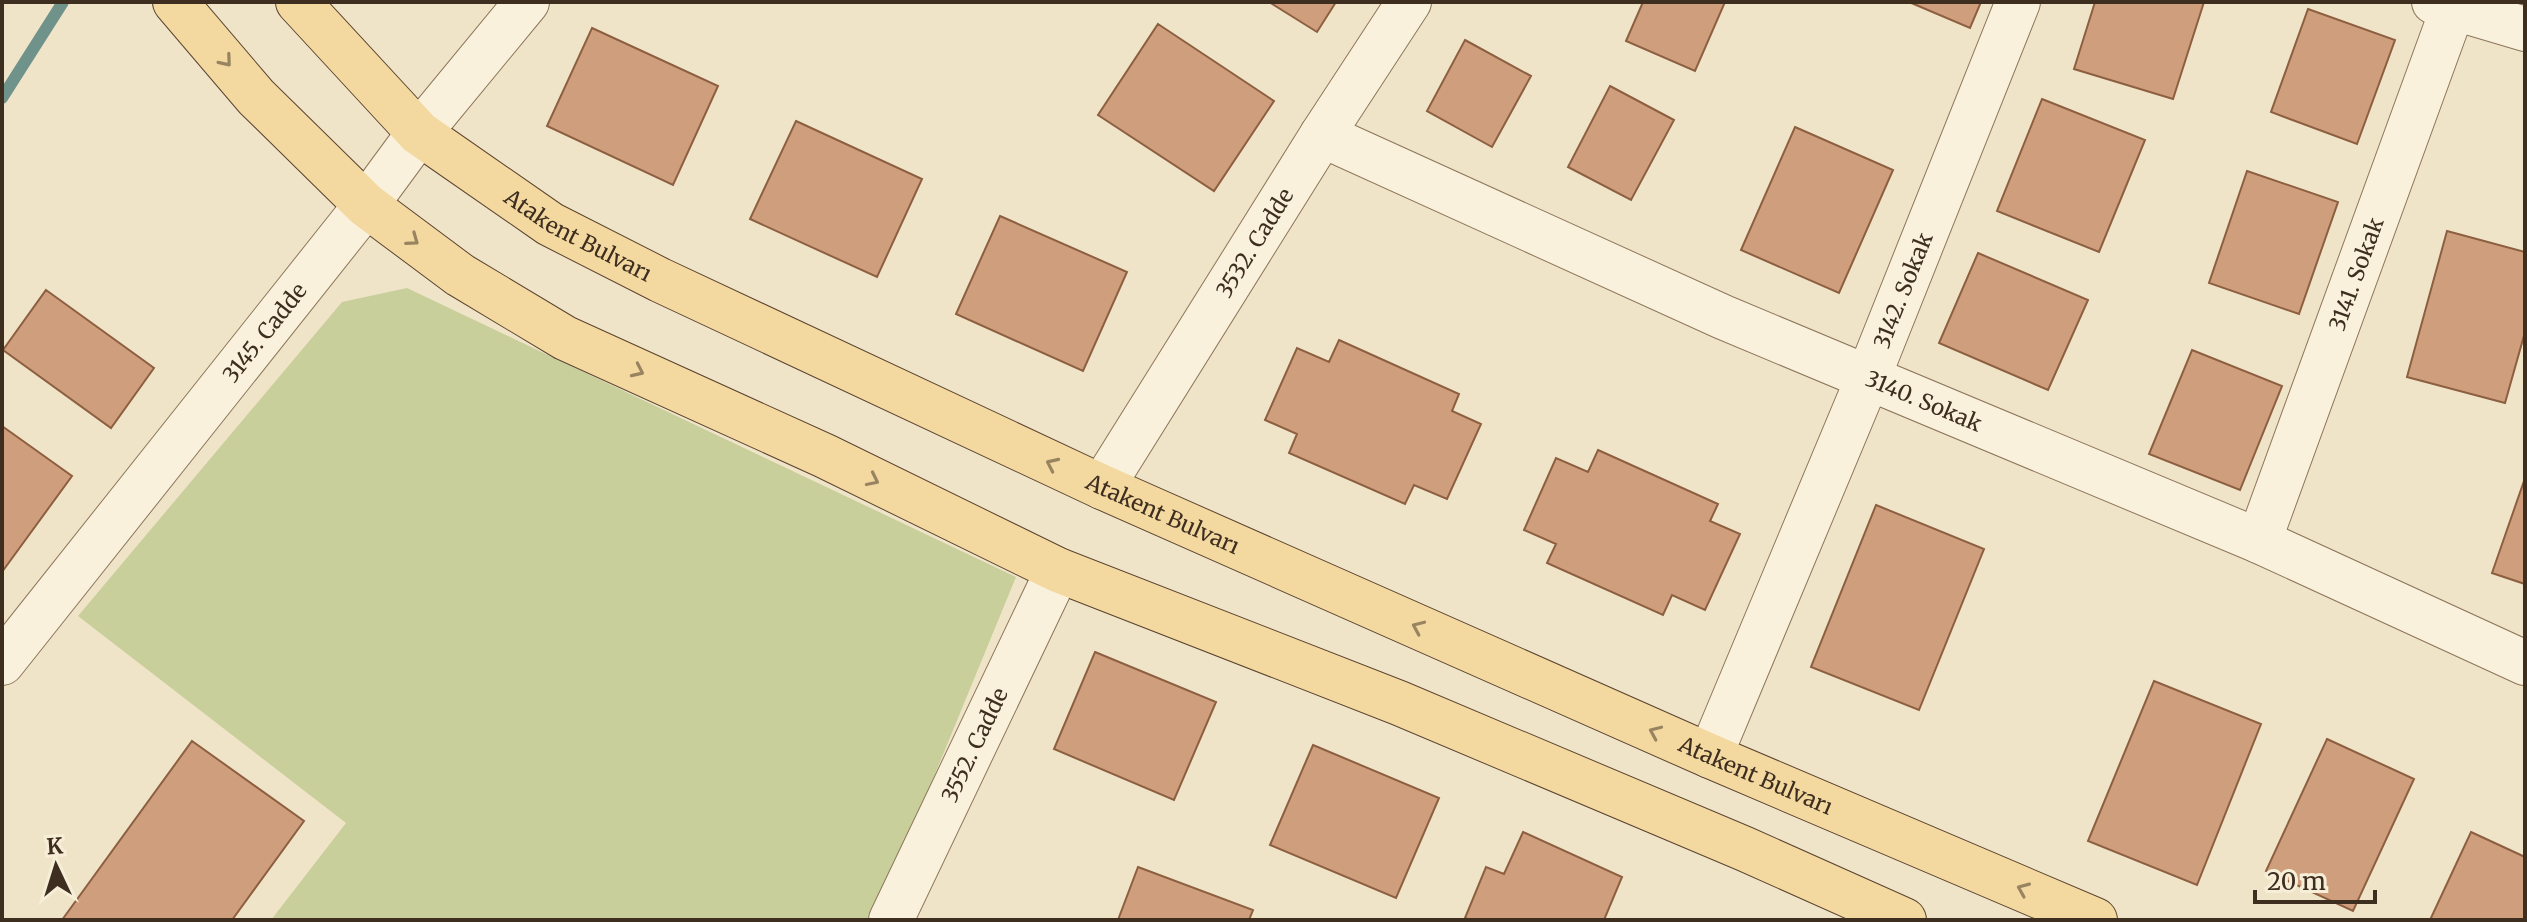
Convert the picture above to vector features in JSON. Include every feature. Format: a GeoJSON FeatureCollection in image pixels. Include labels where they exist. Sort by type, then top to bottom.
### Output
{"type":"FeatureCollection","features":[{"type":"Feature","properties":{"kind":"main road"},"geometry":{"type":"LineString","coordinates":[[175,2],[256,97],[366,205],[460,275],[565,338],[825,456],[1058,570],[1399,703],[1745,849],[1904,920]]}},
{"type":"Feature","properties":{"kind":"main road","name":"Atakent Bulvarı"},"geometry":{"type":"LineString","coordinates":[[298,2],[419,133],[550,224],[660,280],[1102,487],[1710,756],[2095,920]]}},
{"type":"Feature","properties":{"kind":"street","name":"3145. Cadde"},"geometry":{"type":"LineString","coordinates":[[2,663],[366,205],[419,133],[527,2]]}},
{"type":"Feature","properties":{"kind":"street","name":"3532. Cadde"},"geometry":{"type":"LineString","coordinates":[[1102,487],[1409,2]]}},
{"type":"Feature","properties":{"kind":"street","name":"3142. Sokak"},"geometry":{"type":"LineString","coordinates":[[1710,756],[1868,378],[2018,2]]}},
{"type":"Feature","properties":{"kind":"street"},"geometry":{"type":"LineString","coordinates":[[2444,5],[2525,29]]}},
{"type":"Feature","properties":{"kind":"street","name":"3141. Sokak"},"geometry":{"type":"LineString","coordinates":[[2259,541],[2444,5]]}},
{"type":"Feature","properties":{"kind":"street","name":"3140. Sokak"},"geometry":{"type":"LineString","coordinates":[[1322,135],[1723,317],[2259,541],[2525,663]]}},
{"type":"Feature","properties":{"kind":"street","name":"3552. Cadde"},"geometry":{"type":"LineString","coordinates":[[891,920],[1058,570]]}},
{"type":"Feature","properties":{"kind":"green space"},"geometry":{"type":"Polygon","coordinates":[[[407,288],[1016,577],[875,920],[271,920],[346,823],[78,616],[342,302],[407,288]]]}},
{"type":"Feature","properties":{"kind":"building"},"geometry":{"type":"Polygon","coordinates":[[[1269,2],[1336,2],[1317,32],[1269,2]]]}},
{"type":"Feature","properties":{"kind":"building"},"geometry":{"type":"Polygon","coordinates":[[[1643,2],[1725,2],[1695,71],[1626,41],[1643,2]]]}},
{"type":"Feature","properties":{"kind":"building"},"geometry":{"type":"Polygon","coordinates":[[[1909,2],[1981,2],[1970,28],[1909,2]]]}},
{"type":"Feature","properties":{"kind":"building"},"geometry":{"type":"Polygon","coordinates":[[[2095,2],[2204,2],[2173,99],[2074,69],[2095,2]]]}},
{"type":"Feature","properties":{"kind":"building"},"geometry":{"type":"Polygon","coordinates":[[[2308,9],[2395,40],[2357,144],[2271,112],[2308,9]]]}},
{"type":"Feature","properties":{"kind":"building"},"geometry":{"type":"Polygon","coordinates":[[[1158,24],[1274,101],[1214,191],[1098,115],[1158,24]]]}},
{"type":"Feature","properties":{"kind":"building"},"geometry":{"type":"Polygon","coordinates":[[[592,28],[718,86],[673,185],[547,126],[592,28]]]}},
{"type":"Feature","properties":{"kind":"building"},"geometry":{"type":"Polygon","coordinates":[[[1465,40],[1531,76],[1492,147],[1427,111],[1465,40]]]}},
{"type":"Feature","properties":{"kind":"building"},"geometry":{"type":"Polygon","coordinates":[[[1610,86],[1674,120],[1631,200],[1568,167],[1610,86]]]}},
{"type":"Feature","properties":{"kind":"building"},"geometry":{"type":"Polygon","coordinates":[[[2042,99],[2145,140],[2099,252],[1997,211],[2042,99]]]}},
{"type":"Feature","properties":{"kind":"building"},"geometry":{"type":"Polygon","coordinates":[[[796,121],[922,179],[877,277],[750,219],[796,121]]]}},
{"type":"Feature","properties":{"kind":"building"},"geometry":{"type":"Polygon","coordinates":[[[1795,127],[1893,170],[1839,293],[1741,250],[1795,127]]]}},
{"type":"Feature","properties":{"kind":"building"},"geometry":{"type":"Polygon","coordinates":[[[2247,171],[2338,202],[2299,314],[2209,283],[2247,171]]]}},
{"type":"Feature","properties":{"kind":"building"},"geometry":{"type":"Polygon","coordinates":[[[1000,216],[1127,272],[1083,371],[956,314],[1000,216]]]}},
{"type":"Feature","properties":{"kind":"building"},"geometry":{"type":"Polygon","coordinates":[[[2447,231],[2525,252],[2525,332],[2505,403],[2407,377],[2447,231]]]}},
{"type":"Feature","properties":{"kind":"building"},"geometry":{"type":"Polygon","coordinates":[[[1978,253],[2088,300],[2048,390],[1939,343],[1978,253]]]}},
{"type":"Feature","properties":{"kind":"building"},"geometry":{"type":"Polygon","coordinates":[[[46,290],[154,368],[111,428],[3,350],[46,290]]]}},
{"type":"Feature","properties":{"kind":"building"},"geometry":{"type":"Polygon","coordinates":[[[1339,340],[1459,394],[1452,411],[1481,424],[1447,499],[1414,485],[1405,504],[1289,453],[1297,434],[1265,420],[1297,348],[1329,362],[1339,340]]]}},
{"type":"Feature","properties":{"kind":"building"},"geometry":{"type":"Polygon","coordinates":[[[2192,350],[2282,386],[2240,490],[2149,454],[2192,350]]]}},
{"type":"Feature","properties":{"kind":"building"},"geometry":{"type":"Polygon","coordinates":[[[2,426],[72,476],[2,572],[2,426]]]}},
{"type":"Feature","properties":{"kind":"building"},"geometry":{"type":"Polygon","coordinates":[[[1598,450],[1718,504],[1710,521],[1740,534],[1705,610],[1672,595],[1663,615],[1547,563],[1556,544],[1524,530],[1556,458],[1588,472],[1598,450]]]}},
{"type":"Feature","properties":{"kind":"building"},"geometry":{"type":"Polygon","coordinates":[[[2525,478],[2525,584],[2492,573],[2525,478]]]}},
{"type":"Feature","properties":{"kind":"building"},"geometry":{"type":"Polygon","coordinates":[[[1876,505],[1984,549],[1919,710],[1811,667],[1876,505]]]}},
{"type":"Feature","properties":{"kind":"building"},"geometry":{"type":"Polygon","coordinates":[[[1095,652],[1216,702],[1174,800],[1054,749],[1095,652]]]}},
{"type":"Feature","properties":{"kind":"building"},"geometry":{"type":"Polygon","coordinates":[[[2154,681],[2261,724],[2197,885],[2088,841],[2154,681]]]}},
{"type":"Feature","properties":{"kind":"building"},"geometry":{"type":"Polygon","coordinates":[[[2327,739],[2414,779],[2353,911],[2266,871],[2327,739]]]}},
{"type":"Feature","properties":{"kind":"building"},"geometry":{"type":"Polygon","coordinates":[[[192,741],[304,821],[232,920],[62,920],[192,741]]]}},
{"type":"Feature","properties":{"kind":"building"},"geometry":{"type":"Polygon","coordinates":[[[1313,745],[1439,798],[1396,898],[1270,845],[1313,745]]]}},
{"type":"Feature","properties":{"kind":"building"},"geometry":{"type":"Polygon","coordinates":[[[1523,832],[1622,877],[1604,920],[1465,918],[1486,867],[1504,874],[1523,832]]]}},
{"type":"Feature","properties":{"kind":"building"},"geometry":{"type":"Polygon","coordinates":[[[2471,832],[2525,857],[2525,920],[2430,920],[2471,832]]]}},
{"type":"Feature","properties":{"kind":"building"},"geometry":{"type":"Polygon","coordinates":[[[1138,867],[1253,910],[1249,920],[1118,920],[1138,867]]]}},
{"type":"Feature","properties":{"kind":"waterway"},"geometry":{"type":"LineString","coordinates":[[2,98],[63,2]]}}]}
